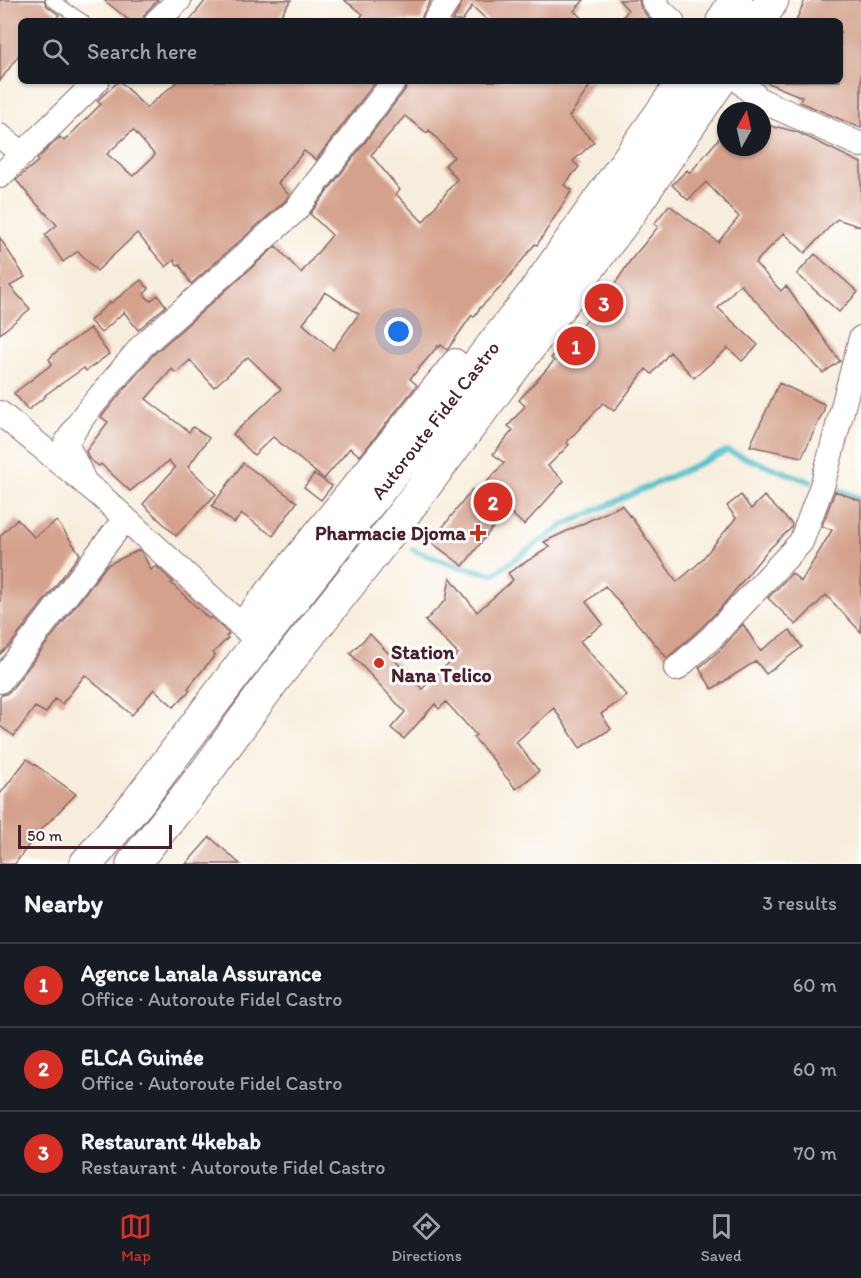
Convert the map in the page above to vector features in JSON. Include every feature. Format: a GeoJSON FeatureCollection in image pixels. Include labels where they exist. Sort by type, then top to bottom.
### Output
{"type":"FeatureCollection","features":[{"type":"Feature","properties":{"kind":"highway"},"geometry":{"type":"LineString","coordinates":[[725,18],[736,0]]}},
{"type":"Feature","properties":{"kind":"highway"},"geometry":{"type":"LineString","coordinates":[[761,18],[772,0]]}},
{"type":"Feature","properties":{"kind":"highway","name":"Autoroute Fidel Castro"},"geometry":{"type":"LineString","coordinates":[[86,864],[138,802],[250,634],[532,296],[682,84]]}},
{"type":"Feature","properties":{"kind":"highway","name":"Autoroute Fidel Castro"},"geometry":{"type":"LineString","coordinates":[[133,864],[383,541],[625,219],[717,84]]}},
{"type":"Feature","properties":{"kind":"street"},"geometry":{"type":"LineString","coordinates":[[161,18],[179,0]]}},
{"type":"Feature","properties":{"kind":"street"},"geometry":{"type":"LineString","coordinates":[[437,18],[448,0]]}},
{"type":"Feature","properties":{"kind":"street"},"geometry":{"type":"LineString","coordinates":[[653,0],[669,18]]}},
{"type":"Feature","properties":{"kind":"street"},"geometry":{"type":"LineString","coordinates":[[0,176],[94,84]]}},
{"type":"Feature","properties":{"kind":"street"},"geometry":{"type":"LineString","coordinates":[[85,483],[66,443],[85,414],[142,346],[295,212],[392,84]]}},
{"type":"Feature","properties":{"kind":"street"},"geometry":{"type":"LineString","coordinates":[[743,84],[760,100],[861,145]]}},
{"type":"Feature","properties":{"kind":"street"},"geometry":{"type":"LineString","coordinates":[[0,136],[23,154]]}},
{"type":"Feature","properties":{"kind":"street"},"geometry":{"type":"LineString","coordinates":[[676,669],[711,638],[801,542],[823,483],[861,338]]}},
{"type":"Feature","properties":{"kind":"street"},"geometry":{"type":"LineString","coordinates":[[0,413],[85,483],[250,634],[455,361]]}},
{"type":"Feature","properties":{"kind":"street"},"geometry":{"type":"LineString","coordinates":[[1,679],[125,519]]}},
{"type":"Feature","properties":{"kind":"lane"},"geometry":{"type":"LineString","coordinates":[[52,0],[79,18]]}},
{"type":"Feature","properties":{"kind":"building"},"geometry":{"type":"Polygon","coordinates":[[[0,0],[44,0],[47,6],[59,15],[56,18],[18,18],[18,56],[0,81],[0,0]]]}},
{"type":"Feature","properties":{"kind":"building"},"geometry":{"type":"Polygon","coordinates":[[[104,0],[158,0],[144,18],[126,18],[104,0]]]}},
{"type":"Feature","properties":{"kind":"building"},"geometry":{"type":"Polygon","coordinates":[[[206,0],[291,0],[279,18],[191,18],[206,0]]]}},
{"type":"Feature","properties":{"kind":"building"},"geometry":{"type":"Polygon","coordinates":[[[344,0],[431,0],[422,18],[360,18],[363,14],[344,0]]]}},
{"type":"Feature","properties":{"kind":"building"},"geometry":{"type":"Polygon","coordinates":[[[462,0],[584,0],[574,11],[582,18],[485,18],[472,6],[464,18],[454,18],[462,0]]]}},
{"type":"Feature","properties":{"kind":"building"},"geometry":{"type":"Polygon","coordinates":[[[619,0],[639,0],[641,8],[649,18],[622,18],[628,10],[619,0]]]}},
{"type":"Feature","properties":{"kind":"building"},"geometry":{"type":"Polygon","coordinates":[[[805,0],[861,0],[861,128],[800,102],[802,97],[770,84],[843,84],[843,18],[797,18],[805,0]]]}},
{"type":"Feature","properties":{"kind":"building"},"geometry":{"type":"Polygon","coordinates":[[[116,84],[123,84],[146,108],[174,84],[374,84],[316,160],[304,151],[278,183],[289,195],[285,201],[191,284],[180,265],[178,266],[174,260],[166,267],[137,233],[97,271],[78,251],[63,262],[45,235],[57,225],[16,180],[60,137],[64,141],[101,104],[97,101],[116,84]],[[133,130],[107,154],[133,176],[155,155],[133,130]]]}},
{"type":"Feature","properties":{"kind":"building"},"geometry":{"type":"Polygon","coordinates":[[[407,84],[591,84],[569,117],[594,142],[573,161],[579,167],[564,185],[572,190],[537,245],[535,244],[474,317],[472,315],[448,349],[441,345],[438,346],[410,379],[417,385],[360,456],[350,448],[324,479],[273,437],[254,455],[233,434],[281,389],[248,357],[214,387],[190,360],[176,373],[172,369],[146,399],[189,432],[193,427],[209,438],[188,467],[216,494],[176,536],[143,504],[175,468],[169,461],[130,491],[101,464],[99,466],[89,459],[86,451],[108,422],[101,417],[152,356],[276,246],[301,273],[332,235],[310,214],[405,90],[407,84]],[[405,116],[371,155],[400,190],[396,194],[423,222],[457,179],[445,165],[454,157],[429,130],[427,133],[405,116]],[[325,292],[303,324],[333,350],[359,314],[325,292]]]}},
{"type":"Feature","properties":{"kind":"building"},"geometry":{"type":"Polygon","coordinates":[[[771,126],[797,132],[861,163],[861,227],[837,219],[805,253],[784,233],[755,263],[781,291],[786,286],[840,361],[823,373],[740,284],[718,308],[758,345],[742,361],[728,348],[694,378],[670,352],[652,374],[646,369],[614,411],[603,403],[567,442],[569,445],[548,466],[564,481],[524,525],[507,509],[463,566],[431,542],[472,490],[476,494],[504,463],[493,454],[513,430],[508,426],[525,406],[519,400],[554,361],[551,358],[590,317],[596,323],[618,295],[611,290],[630,261],[658,227],[654,224],[669,205],[718,242],[739,217],[706,182],[688,200],[672,185],[687,170],[690,173],[717,141],[717,156],[771,156],[771,126]]]}},
{"type":"Feature","properties":{"kind":"building"},"geometry":{"type":"Polygon","coordinates":[[[0,238],[25,277],[10,286],[30,309],[0,334],[0,238]]]}},
{"type":"Feature","properties":{"kind":"building"},"geometry":{"type":"Polygon","coordinates":[[[815,254],[858,292],[839,312],[797,274],[815,254]]]}},
{"type":"Feature","properties":{"kind":"building"},"geometry":{"type":"Polygon","coordinates":[[[141,280],[149,289],[144,294],[150,301],[158,295],[166,306],[138,330],[124,312],[101,333],[90,321],[110,302],[141,280]]]}},
{"type":"Feature","properties":{"kind":"building"},"geometry":{"type":"Polygon","coordinates":[[[90,328],[109,354],[86,371],[84,368],[45,395],[28,410],[14,393],[52,364],[49,359],[56,352],[90,328]]]}},
{"type":"Feature","properties":{"kind":"building"},"geometry":{"type":"Polygon","coordinates":[[[779,383],[824,404],[824,410],[802,457],[750,446],[779,383]]]}},
{"type":"Feature","properties":{"kind":"building"},"geometry":{"type":"Polygon","coordinates":[[[243,463],[297,502],[273,536],[242,514],[234,523],[212,506],[243,463]]]}},
{"type":"Feature","properties":{"kind":"building"},"geometry":{"type":"Polygon","coordinates":[[[314,474],[332,486],[321,500],[304,487],[314,474]]]}},
{"type":"Feature","properties":{"kind":"building"},"geometry":{"type":"Polygon","coordinates":[[[835,491],[861,501],[861,632],[826,595],[796,625],[768,598],[792,573],[801,582],[832,530],[822,526],[835,491]]]}},
{"type":"Feature","properties":{"kind":"building"},"geometry":{"type":"Polygon","coordinates":[[[741,495],[751,509],[764,496],[792,524],[791,528],[767,551],[723,605],[667,658],[605,586],[586,602],[603,624],[580,641],[627,696],[601,714],[611,729],[580,748],[554,708],[516,742],[539,771],[516,789],[473,737],[476,735],[446,702],[439,709],[435,704],[404,739],[391,728],[405,712],[350,653],[370,634],[422,689],[458,654],[425,621],[446,600],[450,577],[477,612],[513,580],[508,573],[550,547],[544,542],[622,505],[677,582],[699,563],[736,518],[727,506],[741,495]]]}},
{"type":"Feature","properties":{"kind":"building"},"geometry":{"type":"Polygon","coordinates":[[[17,519],[34,537],[57,521],[80,554],[10,645],[0,654],[0,536],[17,519]]]}},
{"type":"Feature","properties":{"kind":"building"},"geometry":{"type":"Polygon","coordinates":[[[139,550],[151,570],[156,566],[209,619],[211,617],[229,634],[188,688],[190,690],[174,707],[154,689],[132,715],[85,675],[62,704],[55,699],[46,713],[35,707],[14,736],[0,726],[0,697],[11,690],[107,565],[139,550]]]}},
{"type":"Feature","properties":{"kind":"building"},"geometry":{"type":"Polygon","coordinates":[[[743,624],[760,651],[790,630],[802,647],[766,674],[756,661],[712,689],[699,668],[721,649],[743,624]]]}},
{"type":"Feature","properties":{"kind":"building"},"geometry":{"type":"Polygon","coordinates":[[[27,759],[76,794],[35,836],[15,864],[0,864],[0,794],[27,759]]]}},
{"type":"Feature","properties":{"kind":"building"},"geometry":{"type":"Polygon","coordinates":[[[210,837],[240,864],[186,864],[210,837]]]}},
{"type":"Feature","properties":{"kind":"waterway"},"geometry":{"type":"LineString","coordinates":[[413,550],[453,565],[494,574],[564,525],[727,451],[811,482]]}},
{"type":"Feature","properties":{"kind":"waterway"},"geometry":{"type":"LineString","coordinates":[[836,488],[861,499]]}},
{"type":"Feature","properties":{"kind":"place","name":"Restaurant 4kebab"},"geometry":{"type":"Point","coordinates":[604,303]}},
{"type":"Feature","properties":{"kind":"place","name":"Agence Lanala Assurance"},"geometry":{"type":"Point","coordinates":[576,346]}},
{"type":"Feature","properties":{"kind":"place","name":"ELCA Guinée"},"geometry":{"type":"Point","coordinates":[493,502]}},
{"type":"Feature","properties":{"kind":"place","name":"Pharmacie Djoma"},"geometry":{"type":"Point","coordinates":[478,533]}},
{"type":"Feature","properties":{"kind":"place","name":"Station Nana Telico"},"geometry":{"type":"Point","coordinates":[379,663]}}]}
